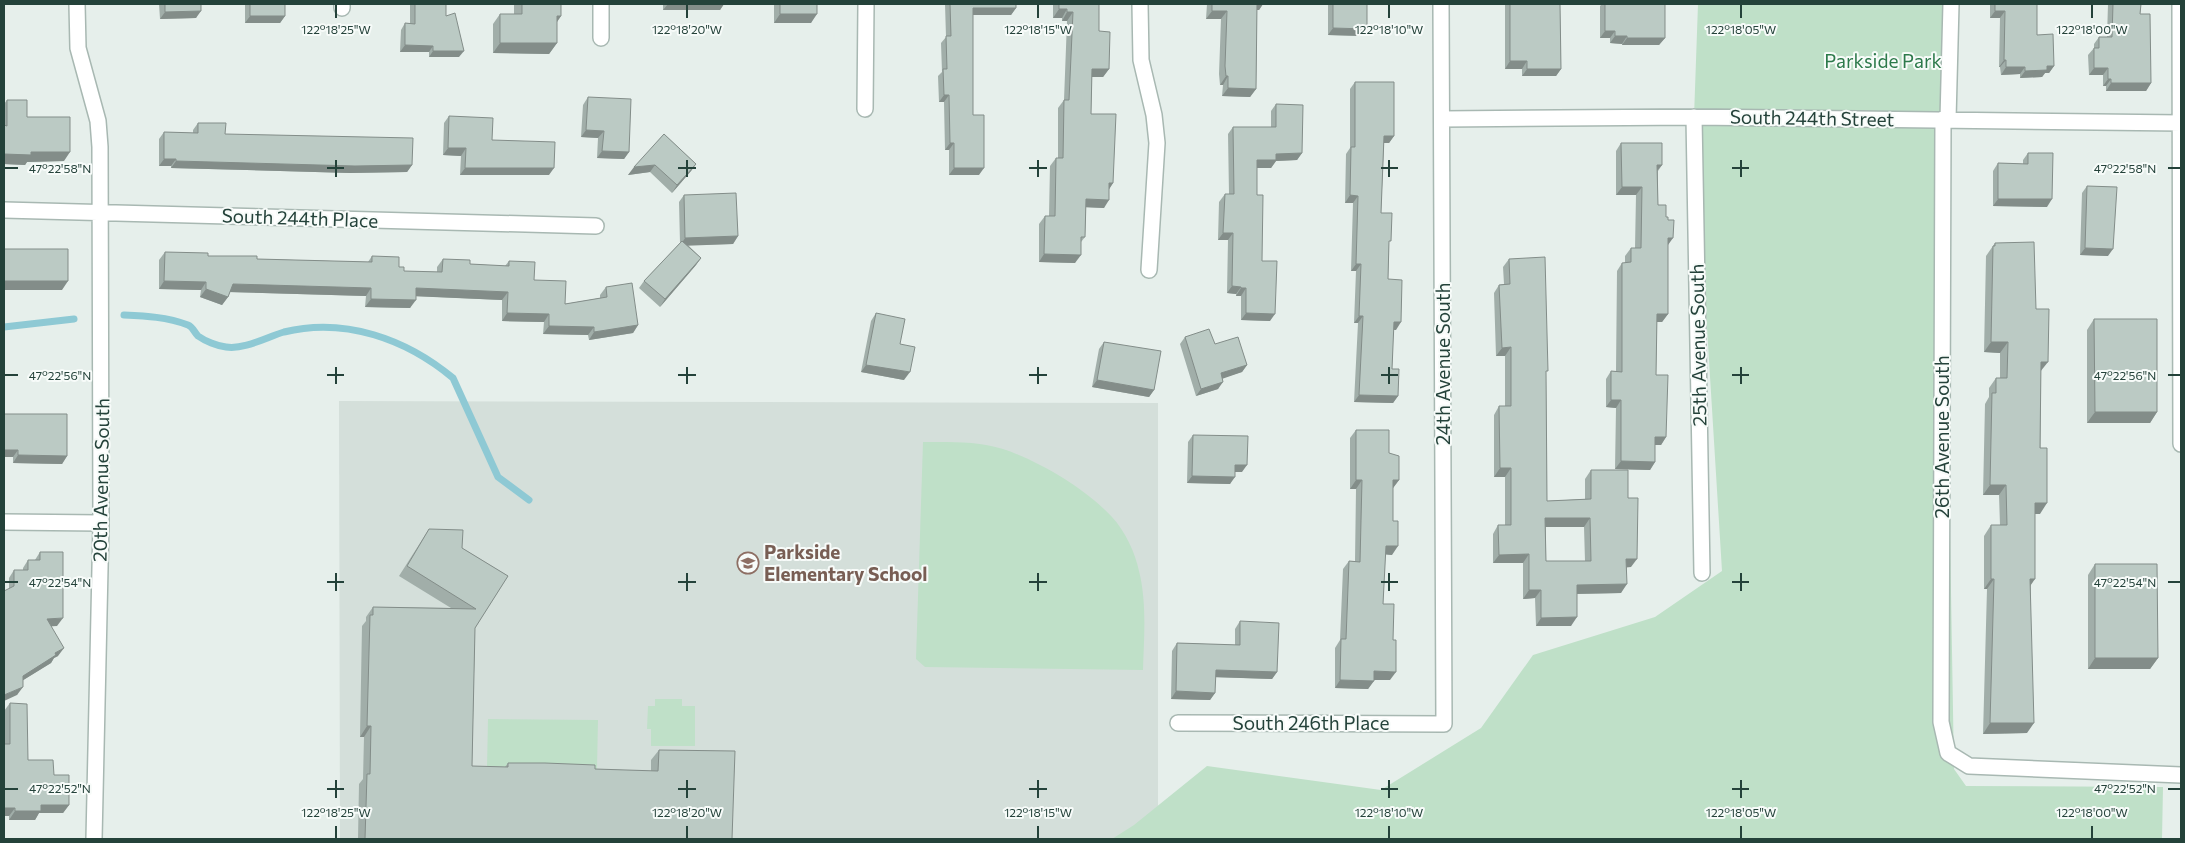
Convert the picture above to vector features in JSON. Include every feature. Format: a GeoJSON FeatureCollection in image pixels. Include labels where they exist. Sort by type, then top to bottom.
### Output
{"type":"FeatureCollection","features":[{"type":"Feature","properties":{"kind":"street","name":"20th Avenue South"},"geometry":{"type":"LineString","coordinates":[[77,4],[78,48],[98,121],[101,213],[101,522],[94,839]]}},
{"type":"Feature","properties":{"kind":"street"},"geometry":{"type":"LineString","coordinates":[[602,4],[602,38]]}},
{"type":"Feature","properties":{"kind":"street"},"geometry":{"type":"LineString","coordinates":[[864,109],[866,4]]}},
{"type":"Feature","properties":{"kind":"street"},"geometry":{"type":"LineString","coordinates":[[1140,4],[1141,60],[1154,115],[1157,143],[1148,270]]}},
{"type":"Feature","properties":{"kind":"street","name":"24th Avenue South"},"geometry":{"type":"LineString","coordinates":[[1441,4],[1443,119],[1444,724]]}},
{"type":"Feature","properties":{"kind":"street","name":"26th Avenue South"},"geometry":{"type":"LineString","coordinates":[[1951,4],[1946,119],[1941,722],[1948,753],[1969,766],[2181,775]]}},
{"type":"Feature","properties":{"kind":"street"},"geometry":{"type":"LineString","coordinates":[[2180,4],[2181,444]]}},
{"type":"Feature","properties":{"kind":"street","name":"South 244th Street"},"geometry":{"type":"LineString","coordinates":[[1443,119],[1694,117],[2181,122]]}},
{"type":"Feature","properties":{"kind":"street","name":"25th Avenue South"},"geometry":{"type":"LineString","coordinates":[[1694,117],[1702,573]]}},
{"type":"Feature","properties":{"kind":"street","name":"South 244th Place"},"geometry":{"type":"LineString","coordinates":[[4,210],[596,226]]}},
{"type":"Feature","properties":{"kind":"street"},"geometry":{"type":"LineString","coordinates":[[4,522],[101,522]]}},
{"type":"Feature","properties":{"kind":"street","name":"South 246th Place"},"geometry":{"type":"LineString","coordinates":[[1178,723],[1444,724]]}},
{"type":"Feature","properties":{"kind":"shaded area","name":"Parkside Elementary School"},"geometry":{"type":"Polygon","coordinates":[[[339,401],[1158,403],[1158,839],[340,839],[339,401]]]}},
{"type":"Feature","properties":{"kind":"green space","name":"Parkside Park"},"geometry":{"type":"Polygon","coordinates":[[[1698,4],[1946,4],[1943,119],[1954,769],[1966,786],[2163,787],[2162,839],[1112,839],[1134,825],[1207,766],[1381,790],[1481,728],[1533,655],[1655,617],[1722,571],[1694,117],[1698,4]]]}},
{"type":"Feature","properties":{"kind":"green space"},"geometry":{"type":"Polygon","coordinates":[[[923,442],[963,442],[993,446],[1017,454],[1046,468],[1076,486],[1112,517],[1132,549],[1142,583],[1144,620],[1143,670],[925,667],[916,659],[923,442]]]}},
{"type":"Feature","properties":{"kind":"green space"},"geometry":{"type":"Polygon","coordinates":[[[655,699],[682,699],[682,706],[695,706],[695,746],[651,746],[651,729],[647,729],[648,706],[655,706],[655,699]]]}},
{"type":"Feature","properties":{"kind":"green space"},"geometry":{"type":"Polygon","coordinates":[[[488,719],[598,720],[597,769],[487,768],[488,719]]]}},
{"type":"Feature","properties":{"kind":"building"},"geometry":{"type":"Polygon","coordinates":[[[165,4],[201,4],[201,11],[165,12],[165,4]]]}},
{"type":"Feature","properties":{"kind":"building"},"geometry":{"type":"Polygon","coordinates":[[[250,4],[285,4],[285,16],[250,16],[250,4]]]}},
{"type":"Feature","properties":{"kind":"building"},"geometry":{"type":"Polygon","coordinates":[[[415,4],[446,4],[446,16],[455,13],[464,51],[433,51],[433,46],[405,45],[405,23],[415,24],[415,4]]]}},
{"type":"Feature","properties":{"kind":"building"},"geometry":{"type":"Polygon","coordinates":[[[522,4],[561,4],[561,16],[557,16],[557,43],[500,43],[500,14],[522,14],[522,4]]]}},
{"type":"Feature","properties":{"kind":"building"},"geometry":{"type":"Polygon","coordinates":[[[780,4],[817,4],[817,14],[780,14],[780,4]]]}},
{"type":"Feature","properties":{"kind":"building"},"geometry":{"type":"Polygon","coordinates":[[[950,4],[1016,4],[1016,8],[973,8],[973,115],[984,115],[984,168],[954,168],[954,143],[950,143],[949,95],[944,95],[943,69],[947,69],[946,36],[951,36],[950,4]]]}},
{"type":"Feature","properties":{"kind":"building"},"geometry":{"type":"Polygon","coordinates":[[[1059,4],[1099,4],[1099,31],[1110,32],[1109,69],[1092,69],[1091,114],[1116,114],[1113,183],[1109,183],[1109,200],[1086,199],[1085,237],[1081,237],[1081,255],[1044,254],[1045,216],[1055,216],[1056,158],[1063,158],[1064,100],[1069,100],[1073,12],[1067,12],[1067,9],[1059,9],[1059,4]]]}},
{"type":"Feature","properties":{"kind":"building"},"geometry":{"type":"Polygon","coordinates":[[[1212,4],[1257,4],[1256,89],[1228,88],[1228,76],[1226,76],[1225,66],[1227,11],[1212,11],[1212,4]]]}},
{"type":"Feature","properties":{"kind":"building"},"geometry":{"type":"Polygon","coordinates":[[[1333,4],[1367,4],[1367,29],[1333,28],[1333,4]]]}},
{"type":"Feature","properties":{"kind":"building"},"geometry":{"type":"Polygon","coordinates":[[[1510,4],[1560,4],[1561,69],[1527,69],[1527,61],[1510,61],[1510,4]]]}},
{"type":"Feature","properties":{"kind":"building"},"geometry":{"type":"Polygon","coordinates":[[[1605,4],[1665,4],[1665,38],[1627,38],[1627,36],[1615,36],[1615,31],[1605,31],[1605,4]]]}},
{"type":"Feature","properties":{"kind":"building"},"geometry":{"type":"Polygon","coordinates":[[[1995,4],[2037,4],[2037,35],[2053,34],[2054,66],[2047,66],[2047,70],[2025,71],[2025,67],[2006,67],[2006,60],[2004,60],[2005,11],[1995,11],[1995,4]]]}},
{"type":"Feature","properties":{"kind":"building"},"geometry":{"type":"Polygon","coordinates":[[[2113,4],[2141,4],[2140,14],[2150,14],[2151,83],[2111,83],[2111,79],[2108,79],[2108,68],[2094,68],[2094,48],[2099,48],[2099,37],[2112,37],[2113,4]]]}},
{"type":"Feature","properties":{"kind":"building"},"geometry":{"type":"Polygon","coordinates":[[[1355,82],[1394,82],[1394,136],[1384,136],[1381,213],[1392,213],[1388,279],[1402,280],[1401,322],[1394,322],[1392,369],[1399,369],[1398,396],[1359,395],[1363,316],[1359,316],[1361,264],[1356,264],[1358,196],[1350,195],[1351,147],[1355,147],[1355,82]]]}},
{"type":"Feature","properties":{"kind":"building"},"geometry":{"type":"Polygon","coordinates":[[[588,97],[631,99],[629,152],[602,151],[604,131],[586,130],[588,97]]]}},
{"type":"Feature","properties":{"kind":"building"},"geometry":{"type":"Polygon","coordinates":[[[7,100],[27,100],[27,117],[70,117],[70,152],[31,152],[31,155],[4,154],[4,125],[7,126],[7,100]]]}},
{"type":"Feature","properties":{"kind":"building"},"geometry":{"type":"Polygon","coordinates":[[[1276,104],[1303,105],[1302,153],[1276,154],[1276,160],[1257,160],[1257,195],[1263,195],[1262,261],[1277,261],[1275,314],[1246,313],[1246,288],[1232,286],[1233,233],[1223,233],[1225,194],[1234,194],[1233,127],[1276,127],[1276,104]]]}},
{"type":"Feature","properties":{"kind":"building"},"geometry":{"type":"Polygon","coordinates":[[[449,116],[493,118],[492,140],[555,142],[554,168],[465,168],[466,148],[448,148],[449,116]]]}},
{"type":"Feature","properties":{"kind":"building"},"geometry":{"type":"Polygon","coordinates":[[[198,123],[226,123],[225,134],[413,138],[412,165],[355,166],[176,161],[176,159],[164,159],[164,132],[198,133],[198,123]]]}},
{"type":"Feature","properties":{"kind":"building"},"geometry":{"type":"Polygon","coordinates":[[[664,134],[696,164],[677,185],[655,165],[634,167],[664,134]]]}},
{"type":"Feature","properties":{"kind":"building"},"geometry":{"type":"Polygon","coordinates":[[[1621,143],[1662,143],[1662,165],[1657,165],[1658,205],[1666,205],[1666,217],[1668,217],[1668,220],[1674,220],[1673,238],[1668,238],[1668,314],[1657,314],[1656,375],[1668,375],[1666,437],[1655,437],[1655,462],[1621,461],[1621,400],[1611,400],[1611,371],[1622,372],[1622,263],[1631,262],[1631,248],[1641,248],[1642,187],[1622,187],[1621,143]]]}},
{"type":"Feature","properties":{"kind":"building"},"geometry":{"type":"Polygon","coordinates":[[[2028,153],[2053,153],[2052,199],[1998,199],[1998,163],[2028,164],[2028,153]]]}},
{"type":"Feature","properties":{"kind":"building"},"geometry":{"type":"Polygon","coordinates":[[[2087,186],[2117,187],[2113,249],[2085,248],[2087,186]]]}},
{"type":"Feature","properties":{"kind":"building"},"geometry":{"type":"Polygon","coordinates":[[[736,193],[738,236],[685,238],[684,195],[736,193]]]}},
{"type":"Feature","properties":{"kind":"building"},"geometry":{"type":"Polygon","coordinates":[[[682,241],[701,258],[665,299],[644,281],[682,241]]]}},
{"type":"Feature","properties":{"kind":"building"},"geometry":{"type":"Polygon","coordinates":[[[2034,242],[2036,309],[2049,309],[2048,362],[2041,362],[2040,448],[2047,448],[2047,503],[2035,503],[2035,579],[2030,579],[2034,723],[1990,723],[1994,579],[1991,579],[1991,525],[2007,525],[2006,485],[1990,485],[1992,393],[1996,393],[1996,378],[2007,378],[2008,342],[1991,342],[1993,246],[1995,246],[1995,243],[2034,242]]]}},
{"type":"Feature","properties":{"kind":"building"},"geometry":{"type":"Polygon","coordinates":[[[4,249],[68,249],[68,281],[4,281],[4,249]]]}},
{"type":"Feature","properties":{"kind":"building"},"geometry":{"type":"Polygon","coordinates":[[[165,252],[208,253],[208,256],[257,256],[257,259],[372,262],[372,256],[399,257],[399,267],[404,267],[404,271],[442,272],[443,259],[470,260],[470,264],[509,266],[509,261],[535,262],[534,280],[566,281],[565,304],[607,297],[606,287],[632,283],[638,325],[594,332],[594,327],[549,326],[549,314],[507,313],[508,292],[416,288],[416,300],[371,299],[371,288],[233,284],[228,297],[206,289],[206,282],[164,281],[165,252]]]}},
{"type":"Feature","properties":{"kind":"building"},"geometry":{"type":"Polygon","coordinates":[[[1545,257],[1548,371],[1546,371],[1547,501],[1591,499],[1591,470],[1628,470],[1628,498],[1638,498],[1637,559],[1626,559],[1627,584],[1577,585],[1577,617],[1541,618],[1541,590],[1529,590],[1529,554],[1499,555],[1498,525],[1511,525],[1511,468],[1500,468],[1499,406],[1511,406],[1511,347],[1502,348],[1499,285],[1510,284],[1509,259],[1545,257]],[[1545,518],[1546,561],[1591,561],[1590,518],[1545,518]]]}},
{"type":"Feature","properties":{"kind":"building"},"geometry":{"type":"Polygon","coordinates":[[[876,313],[905,319],[900,344],[915,347],[910,372],[866,365],[876,313]]]}},
{"type":"Feature","properties":{"kind":"building"},"geometry":{"type":"Polygon","coordinates":[[[2094,319],[2157,319],[2157,412],[2095,412],[2094,319]]]}},
{"type":"Feature","properties":{"kind":"building"},"geometry":{"type":"Polygon","coordinates":[[[1209,329],[1215,344],[1238,337],[1247,365],[1221,373],[1223,382],[1201,389],[1185,337],[1209,329]]]}},
{"type":"Feature","properties":{"kind":"building"},"geometry":{"type":"Polygon","coordinates":[[[1104,342],[1161,351],[1154,390],[1097,380],[1104,342]]]}},
{"type":"Feature","properties":{"kind":"building"},"geometry":{"type":"Polygon","coordinates":[[[4,414],[67,414],[67,456],[18,455],[18,450],[4,450],[4,414]]]}},
{"type":"Feature","properties":{"kind":"building"},"geometry":{"type":"Polygon","coordinates":[[[1356,430],[1389,430],[1389,453],[1399,456],[1399,480],[1393,480],[1393,521],[1398,521],[1398,546],[1386,546],[1383,604],[1394,604],[1393,640],[1396,640],[1396,672],[1374,671],[1374,681],[1340,680],[1341,639],[1346,639],[1349,561],[1360,562],[1362,480],[1356,480],[1356,430]]]}},
{"type":"Feature","properties":{"kind":"building"},"geometry":{"type":"Polygon","coordinates":[[[1193,435],[1248,436],[1247,465],[1235,465],[1235,477],[1192,476],[1193,435]]]}},
{"type":"Feature","properties":{"kind":"building"},"geometry":{"type":"Polygon","coordinates":[[[429,529],[463,530],[462,548],[508,576],[475,628],[472,766],[508,767],[508,763],[545,763],[595,765],[595,769],[658,771],[659,750],[735,751],[732,839],[365,839],[367,774],[370,774],[371,726],[367,726],[370,615],[373,615],[373,607],[476,609],[407,566],[429,529]]]}},
{"type":"Feature","properties":{"kind":"building"},"geometry":{"type":"Polygon","coordinates":[[[40,552],[63,552],[63,618],[47,619],[64,648],[23,676],[23,687],[4,695],[4,591],[14,586],[14,570],[28,570],[28,560],[40,560],[40,552]]]}},
{"type":"Feature","properties":{"kind":"building"},"geometry":{"type":"Polygon","coordinates":[[[2095,564],[2157,564],[2158,658],[2095,658],[2095,564]]]}},
{"type":"Feature","properties":{"kind":"building"},"geometry":{"type":"Polygon","coordinates":[[[1240,621],[1279,623],[1277,672],[1216,670],[1215,693],[1176,691],[1177,643],[1240,645],[1240,621]]]}},
{"type":"Feature","properties":{"kind":"building"},"geometry":{"type":"Polygon","coordinates":[[[10,703],[27,704],[28,760],[53,760],[54,775],[69,775],[69,805],[41,805],[41,811],[15,811],[15,808],[4,808],[4,744],[10,744],[10,703]]]}},
{"type":"Feature","properties":{"kind":"waterway"},"geometry":{"type":"LineString","coordinates":[[124,315],[156,317],[180,322],[190,326],[204,340],[226,347],[248,345],[284,332],[330,327],[374,335],[395,342],[435,364],[453,378],[498,477],[529,500]]}},
{"type":"Feature","properties":{"kind":"waterway"},"geometry":{"type":"LineString","coordinates":[[4,327],[74,319]]}},
{"type":"Feature","properties":{"kind":"place","name":"Parkside Elementary School"},"geometry":{"type":"Point","coordinates":[748,563]}}]}
